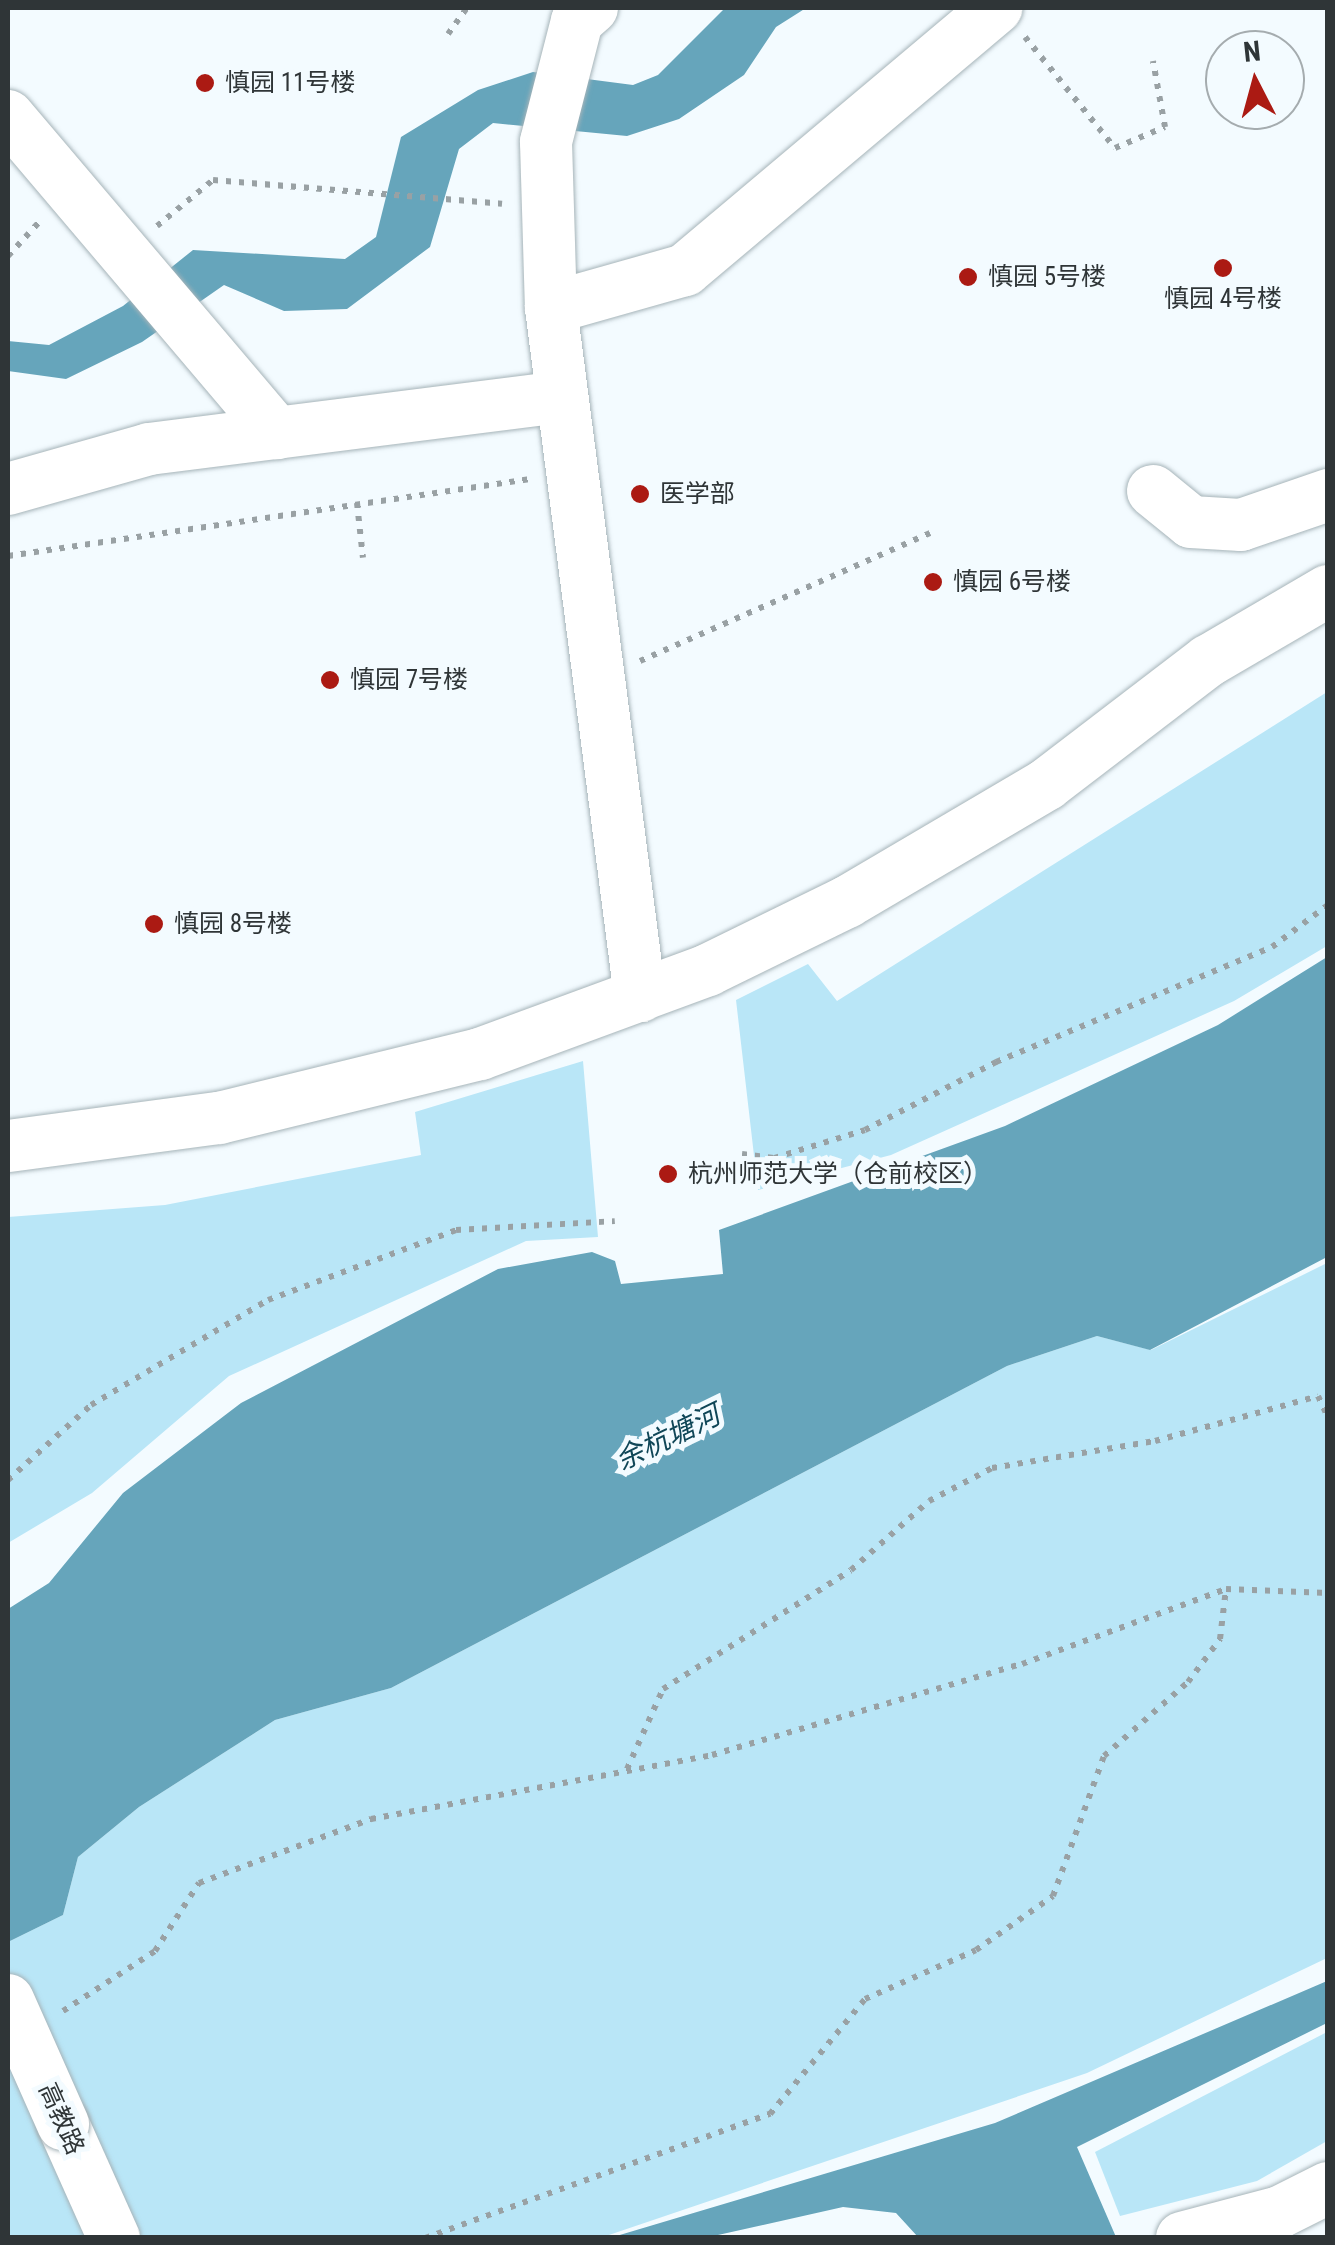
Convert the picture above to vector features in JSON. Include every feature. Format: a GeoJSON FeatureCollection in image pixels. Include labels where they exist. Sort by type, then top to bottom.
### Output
{"type":"FeatureCollection","features":[{"type":"Feature","properties":{"kind":"street"},"geometry":{"type":"LineString","coordinates":[[592,8],[577,21],[546,142],[550,308],[593,682],[640,996]]}},
{"type":"Feature","properties":{"kind":"street"},"geometry":{"type":"LineString","coordinates":[[550,308],[685,270],[1004,14]]}},
{"type":"Feature","properties":{"kind":"street"},"geometry":{"type":"LineString","coordinates":[[8,116],[277,433]]}},
{"type":"Feature","properties":{"kind":"street"},"geometry":{"type":"LineString","coordinates":[[8,489],[148,449],[561,397]]}},
{"type":"Feature","properties":{"kind":"street"},"geometry":{"type":"LineString","coordinates":[[1152,491],[1192,522],[1240,525],[1328,495]]}},
{"type":"Feature","properties":{"kind":"street"},"geometry":{"type":"LineString","coordinates":[[8,1146],[220,1118],[480,1054],[640,996],[847,902],[1047,784],[1208,661],[1328,592]]}},
{"type":"Feature","properties":{"kind":"street","name":"高教路"},"geometry":{"type":"LineString","coordinates":[[26,2010],[63,2124],[114,2238]]}},
{"type":"Feature","properties":{"kind":"street"},"geometry":{"type":"LineString","coordinates":[[1182,2238],[1280,2212],[1328,2188]]}},
{"type":"Feature","properties":{"kind":"path"},"geometry":{"type":"LineString","coordinates":[[448,34],[467,8]]}},
{"type":"Feature","properties":{"kind":"path"},"geometry":{"type":"LineString","coordinates":[[1004,14],[1115,148],[1166,127],[1153,61]]}},
{"type":"Feature","properties":{"kind":"path"},"geometry":{"type":"LineString","coordinates":[[123,253],[213,180],[548,208]]}},
{"type":"Feature","properties":{"kind":"path"},"geometry":{"type":"LineString","coordinates":[[8,556],[569,473]]}},
{"type":"Feature","properties":{"kind":"path"},"geometry":{"type":"LineString","coordinates":[[357,504],[363,558]]}},
{"type":"Feature","properties":{"kind":"path"},"geometry":{"type":"LineString","coordinates":[[593,682],[930,533]]}},
{"type":"Feature","properties":{"kind":"path"},"geometry":{"type":"LineString","coordinates":[[742,1154],[774,1158],[865,1130],[996,1062],[1272,946],[1328,905]]}},
{"type":"Feature","properties":{"kind":"path"},"geometry":{"type":"LineString","coordinates":[[8,1480],[90,1405],[268,1300],[456,1230],[615,1221]]}},
{"type":"Feature","properties":{"kind":"path"},"geometry":{"type":"LineString","coordinates":[[627,1769],[663,1689],[851,1570],[929,1501],[992,1468],[1155,1441],[1318,1396],[1328,1417]]}},
{"type":"Feature","properties":{"kind":"path"},"geometry":{"type":"LineString","coordinates":[[425,2238],[770,2114],[865,1999],[1027,1920],[1066,1878],[1104,1756],[1188,1682],[1220,1639],[1226,1589]]}},
{"type":"Feature","properties":{"kind":"path"},"geometry":{"type":"LineString","coordinates":[[26,2010],[127,1977],[156,1951],[199,1883],[370,1819],[627,1769],[839,1719],[1226,1589],[1328,1594]]}},
{"type":"Feature","properties":{"kind":"shaded area"},"geometry":{"type":"Polygon","coordinates":[[[1327,692],[1327,946],[1234,1001],[891,1155],[758,1190],[736,1000],[808,964],[837,1001],[1327,692]]]}},
{"type":"Feature","properties":{"kind":"shaded area"},"geometry":{"type":"Polygon","coordinates":[[[583,1061],[598,1237],[526,1241],[229,1376],[92,1493],[8,1543],[8,1217],[165,1205],[421,1155],[415,1112],[583,1061]]]}},
{"type":"Feature","properties":{"kind":"shaded area"},"geometry":{"type":"Polygon","coordinates":[[[1327,1263],[1327,1958],[1087,2073],[603,2237],[8,2238],[8,1942],[63,1915],[78,1857],[139,1807],[275,1720],[391,1688],[1007,1366],[1097,1336],[1151,1350],[1327,1263]]]}},
{"type":"Feature","properties":{"kind":"shaded area"},"geometry":{"type":"Polygon","coordinates":[[[1327,2032],[1327,2141],[1257,2181],[1120,2216],[1095,2152],[1327,2032]]]}},
{"type":"Feature","properties":{"kind":"water"},"geometry":{"type":"Polygon","coordinates":[[[725,8],[806,8],[776,27],[744,75],[679,119],[627,136],[493,123],[459,149],[430,247],[347,309],[284,311],[224,285],[142,342],[66,379],[8,371],[8,341],[49,345],[123,306],[193,250],[345,259],[376,237],[401,137],[478,90],[533,72],[633,85],[658,75],[725,8]]]}},
{"type":"Feature","properties":{"kind":"water","name":"余杭塘河"},"geometry":{"type":"Polygon","coordinates":[[[1327,957],[1327,1257],[1150,1350],[1097,1336],[1007,1366],[391,1688],[275,1720],[139,1807],[78,1857],[63,1915],[8,1942],[8,1609],[49,1583],[123,1493],[241,1403],[498,1269],[592,1252],[615,1261],[621,1284],[723,1274],[719,1230],[1005,1126],[1218,1025],[1327,957]]]}},
{"type":"Feature","properties":{"kind":"water"},"geometry":{"type":"Polygon","coordinates":[[[1327,1981],[1327,2023],[1077,2147],[1116,2237],[918,2237],[896,2213],[843,2207],[709,2237],[613,2237],[995,2123],[1327,1981]]]}},
{"type":"Feature","properties":{"kind":"place","name":"慎园 11号楼"},"geometry":{"type":"Point","coordinates":[205,83]}},
{"type":"Feature","properties":{"kind":"place","name":"慎园 4号楼"},"geometry":{"type":"Point","coordinates":[1223,268]}},
{"type":"Feature","properties":{"kind":"place","name":"慎园 5号楼"},"geometry":{"type":"Point","coordinates":[968,277]}},
{"type":"Feature","properties":{"kind":"place","name":"医学部"},"geometry":{"type":"Point","coordinates":[640,494]}},
{"type":"Feature","properties":{"kind":"place","name":"慎园 6号楼"},"geometry":{"type":"Point","coordinates":[933,582]}},
{"type":"Feature","properties":{"kind":"place","name":"慎园 7号楼"},"geometry":{"type":"Point","coordinates":[330,680]}},
{"type":"Feature","properties":{"kind":"place","name":"慎园 8号楼"},"geometry":{"type":"Point","coordinates":[154,924]}},
{"type":"Feature","properties":{"kind":"place","name":"杭州师范大学（仓前校区）"},"geometry":{"type":"Point","coordinates":[668,1174]}}]}
